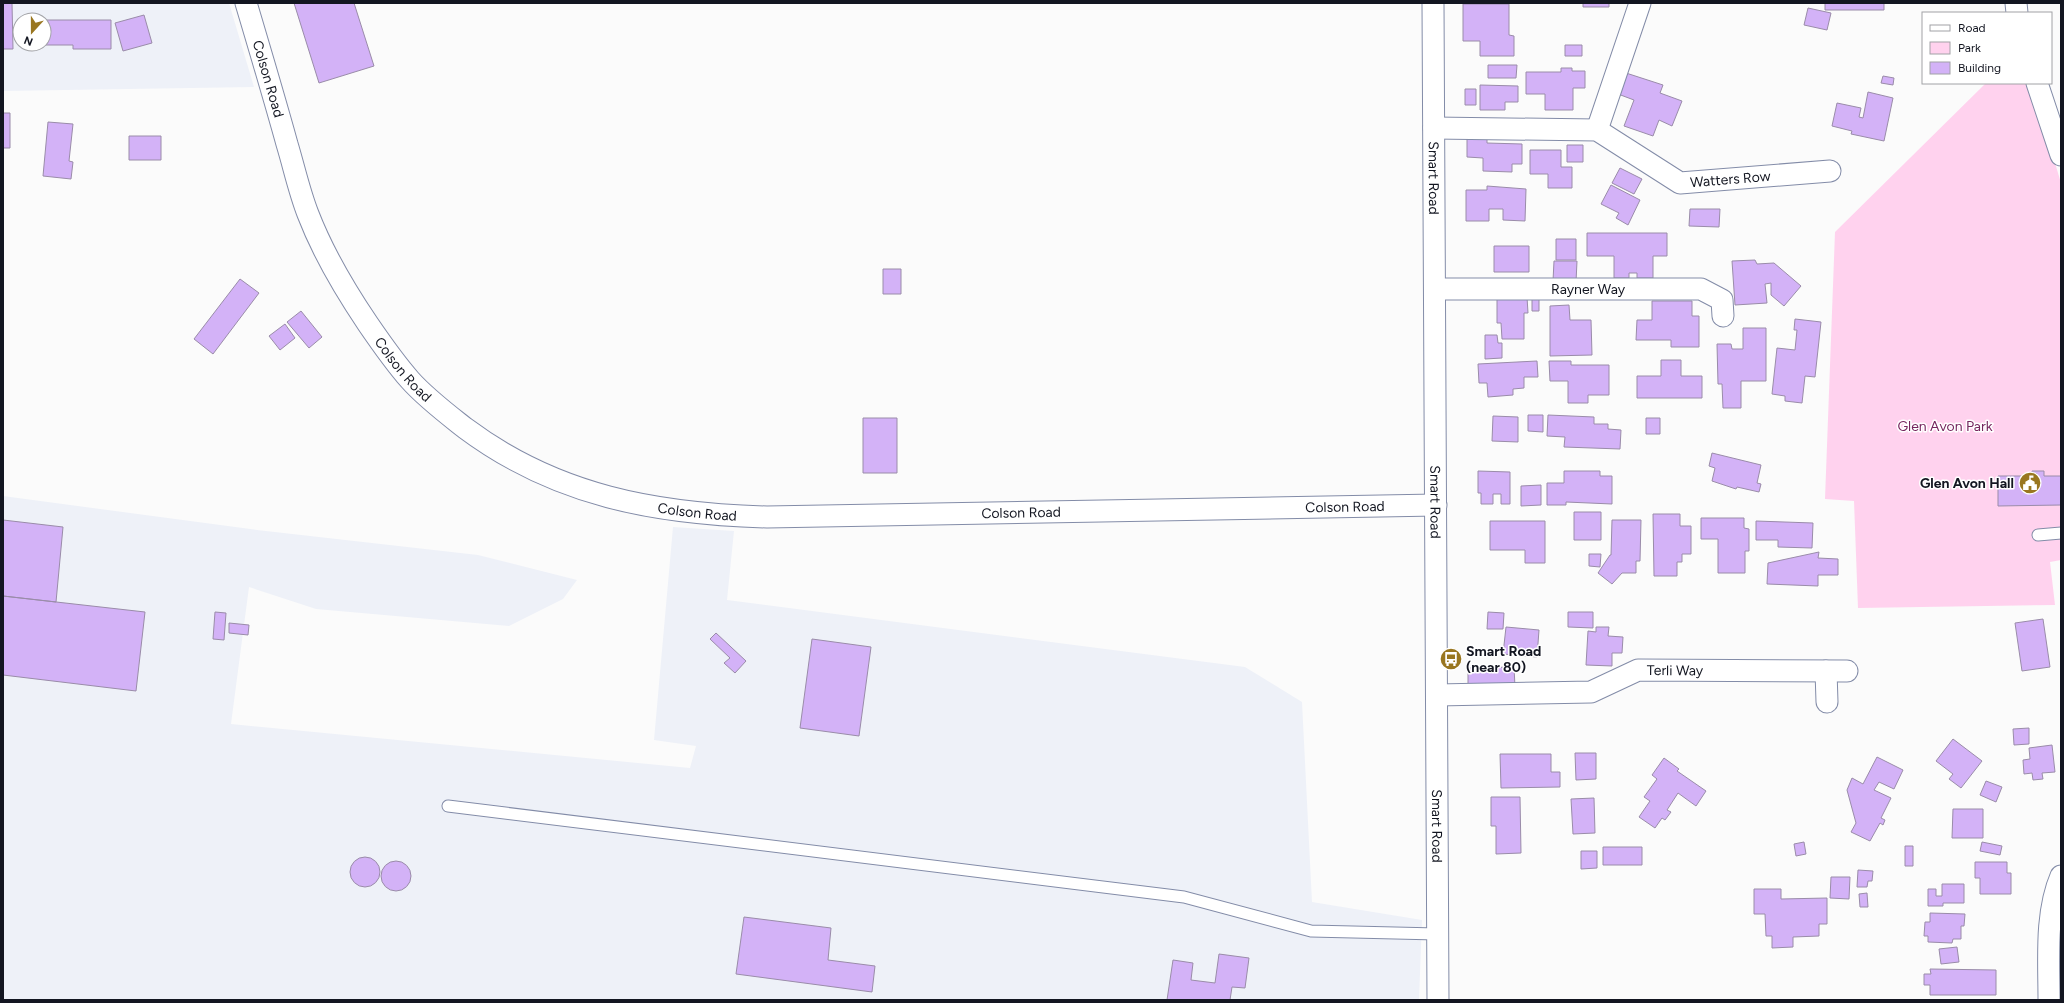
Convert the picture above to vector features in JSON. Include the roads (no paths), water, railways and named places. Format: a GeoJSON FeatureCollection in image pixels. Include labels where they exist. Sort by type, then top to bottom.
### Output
{"type":"FeatureCollection","features":[{"type":"Feature","properties":{"kind":"street","name":"Colson Road"},"geometry":{"type":"LineString","coordinates":[[246,3],[308,214],[332,264],[355,304],[380,341],[410,380],[447,414],[489,445],[519,464],[554,480],[622,502],[675,511],[731,516],[1436,505]]}},
{"type":"Feature","properties":{"kind":"street","name":"Smart Road"},"geometry":{"type":"LineString","coordinates":[[1433,3],[1436,289],[1438,1000]]}},
{"type":"Feature","properties":{"kind":"street"},"geometry":{"type":"LineString","coordinates":[[1434,128],[1597,130],[1640,3]]}},
{"type":"Feature","properties":{"kind":"street"},"geometry":{"type":"LineString","coordinates":[[2038,84],[2061,155]]}},
{"type":"Feature","properties":{"kind":"street","name":"Watters Row"},"geometry":{"type":"LineString","coordinates":[[1597,130],[1680,183],[1830,171]]}},
{"type":"Feature","properties":{"kind":"street","name":"Rayner Way"},"geometry":{"type":"LineString","coordinates":[[1436,289],[1701,289],[1722,300],[1723,316]]}},
{"type":"Feature","properties":{"kind":"street","name":"Terli Way"},"geometry":{"type":"LineString","coordinates":[[1437,695],[1590,692],[1638,670],[1847,670]]}},
{"type":"Feature","properties":{"kind":"street"},"geometry":{"type":"LineString","coordinates":[[1826,671],[1827,702]]}},
{"type":"Feature","properties":{"kind":"street"},"geometry":{"type":"LineString","coordinates":[[2049,1000],[2051,912],[2061,876]]}},
{"type":"Feature","properties":{"kind":"lane"},"geometry":{"type":"LineString","coordinates":[[2038,535],[2061,533]]}},
{"type":"Feature","properties":{"kind":"lane"},"geometry":{"type":"LineString","coordinates":[[448,806],[1184,897],[1311,931],[1437,934]]}},
{"type":"Feature","properties":{"kind":"place","name":"Glen Avon Hall"},"geometry":{"type":"Point","coordinates":[2030,483]}},
{"type":"Feature","properties":{"kind":"place","name":"Smart Road (near 80)"},"geometry":{"type":"Point","coordinates":[1451,659]}},
{"type":"Feature","properties":{"kind":"park label","name":"Glen Avon Park"},"geometry":{"type":"Point","coordinates":[1945,426]}}]}
